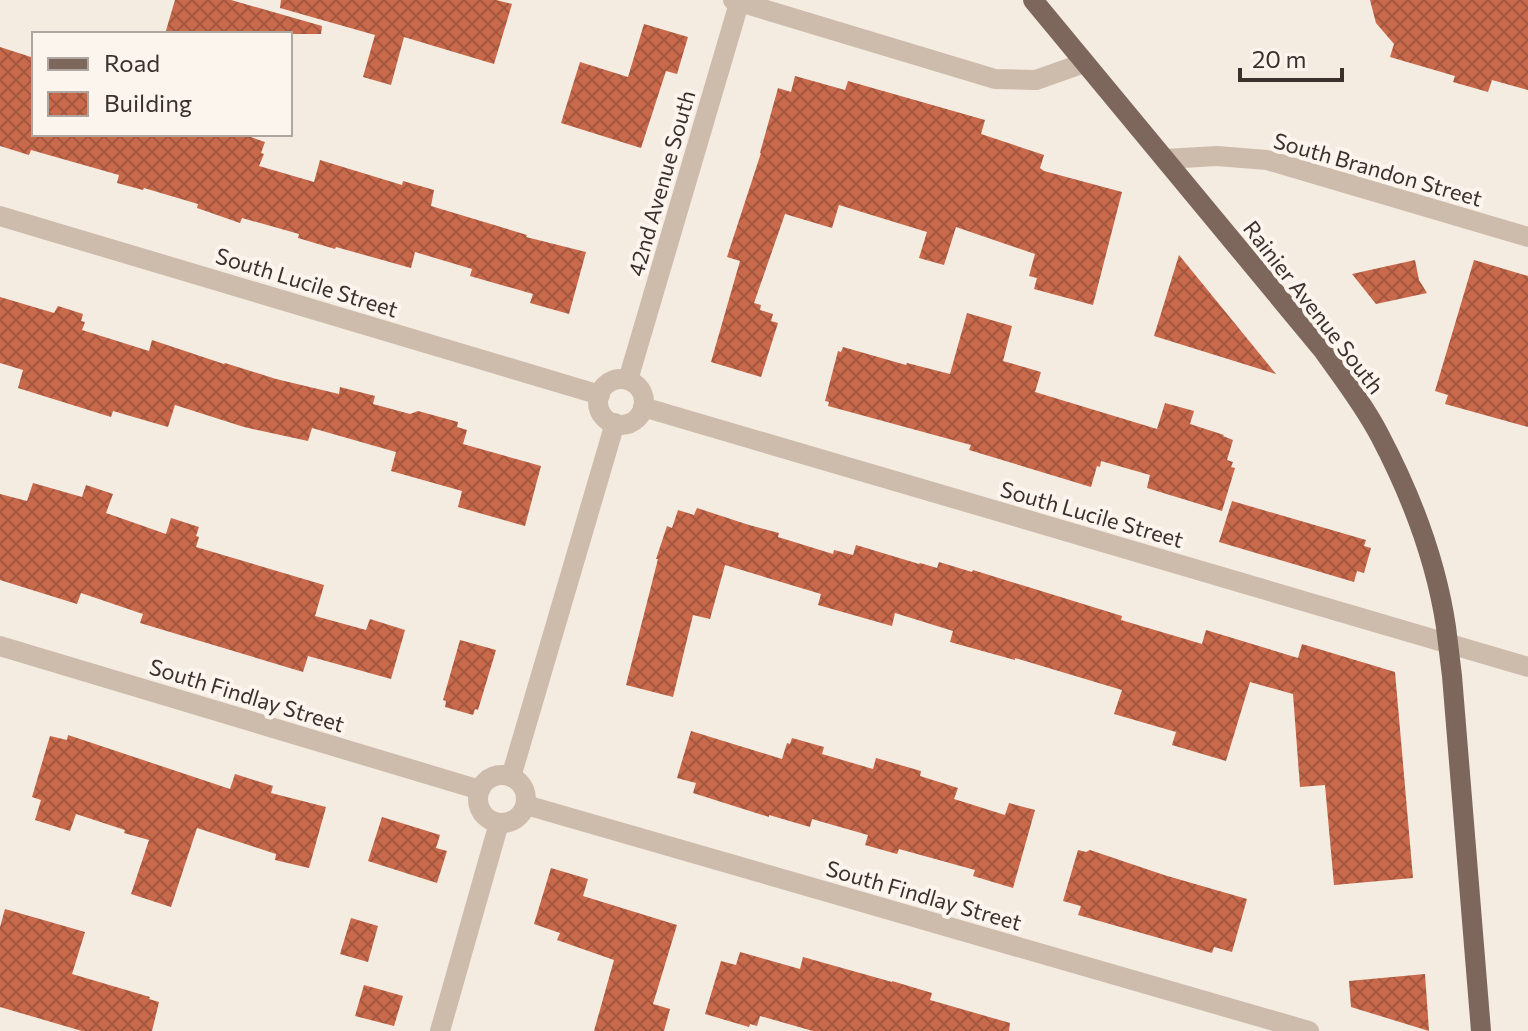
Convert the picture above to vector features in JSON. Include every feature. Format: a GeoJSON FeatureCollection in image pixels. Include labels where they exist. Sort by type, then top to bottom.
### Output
{"type":"FeatureCollection","features":[{"type":"Feature","properties":{"kind":"main road","name":"Rainier Avenue South"},"geometry":{"type":"LineString","coordinates":[[1033,0],[1322,349],[1379,433],[1401,479],[1435,575],[1448,643],[1481,1031]]}},
{"type":"Feature","properties":{"kind":"street"},"geometry":{"type":"LineString","coordinates":[[738,1],[995,79],[1036,80],[1084,63]]}},
{"type":"Feature","properties":{"kind":"street","name":"42nd Avenue South"},"geometry":{"type":"LineString","coordinates":[[628,380],[738,1]]}},
{"type":"Feature","properties":{"kind":"street","name":"South Brandon Street"},"geometry":{"type":"LineString","coordinates":[[1165,159],[1217,156],[1267,160],[1528,237]]}},
{"type":"Feature","properties":{"kind":"street","name":"South Lucile Street"},"geometry":{"type":"LineString","coordinates":[[0,216],[600,395]]}},
{"type":"Feature","properties":{"kind":"street"},"geometry":{"type":"LineString","coordinates":[[628,380],[643,394],[643,407],[639,417],[633,421],[615,423],[601,413],[600,395],[610,382],[628,380]]}},
{"type":"Feature","properties":{"kind":"street","name":"South Lucile Street"},"geometry":{"type":"LineString","coordinates":[[643,407],[1528,667]]}},
{"type":"Feature","properties":{"kind":"street"},"geometry":{"type":"LineString","coordinates":[[511,777],[615,423]]}},
{"type":"Feature","properties":{"kind":"street","name":"South Findlay Street"},"geometry":{"type":"LineString","coordinates":[[0,646],[480,790]]}},
{"type":"Feature","properties":{"kind":"street"},"geometry":{"type":"LineString","coordinates":[[511,777],[525,792],[526,805],[514,821],[492,821],[481,811],[478,803],[480,790],[492,778],[511,777]]}},
{"type":"Feature","properties":{"kind":"street","name":"South Findlay Street"},"geometry":{"type":"LineString","coordinates":[[526,805],[1309,1031]]}},
{"type":"Feature","properties":{"kind":"street"},"geometry":{"type":"LineString","coordinates":[[440,1031],[499,823]]}},
{"type":"Feature","properties":{"kind":"building"},"geometry":{"type":"Polygon","coordinates":[[[175,0],[231,0],[322,26],[321,34],[166,32],[175,0]]]}},
{"type":"Feature","properties":{"kind":"building"},"geometry":{"type":"Polygon","coordinates":[[[281,0],[496,0],[512,4],[494,64],[404,37],[391,85],[363,77],[375,35],[280,8],[281,0]]]}},
{"type":"Feature","properties":{"kind":"building"},"geometry":{"type":"Polygon","coordinates":[[[1370,0],[1528,0],[1528,90],[1492,80],[1488,92],[1453,82],[1455,76],[1390,57],[1394,44],[1376,23],[1370,0]]]}},
{"type":"Feature","properties":{"kind":"building"},"geometry":{"type":"Polygon","coordinates":[[[644,24],[688,37],[677,74],[666,71],[641,148],[561,123],[580,62],[628,77],[644,24]]]}},
{"type":"Feature","properties":{"kind":"building"},"geometry":{"type":"Polygon","coordinates":[[[0,47],[32,57],[32,136],[248,136],[265,142],[259,166],[314,182],[320,160],[402,185],[403,181],[434,190],[431,206],[526,237],[586,252],[569,314],[530,303],[533,294],[470,276],[472,269],[415,252],[411,268],[335,249],[298,238],[299,234],[242,218],[240,223],[197,208],[198,204],[117,183],[119,175],[31,150],[29,155],[0,146],[0,47]]]}},
{"type":"Feature","properties":{"kind":"building"},"geometry":{"type":"Polygon","coordinates":[[[795,76],[845,90],[848,81],[985,120],[981,134],[1044,155],[1040,168],[1044,171],[1122,192],[1093,305],[1034,289],[1037,278],[1029,276],[1035,254],[956,227],[944,265],[919,258],[927,232],[839,205],[832,228],[785,214],[754,303],[761,305],[760,310],[773,314],[771,321],[778,323],[761,377],[711,362],[740,261],[727,257],[761,153],[778,88],[791,92],[795,76]]]}},
{"type":"Feature","properties":{"kind":"building"},"geometry":{"type":"Polygon","coordinates":[[[1179,255],[1276,374],[1154,336],[1179,255]]]}},
{"type":"Feature","properties":{"kind":"building"},"geometry":{"type":"Polygon","coordinates":[[[1415,260],[1419,280],[1427,293],[1376,304],[1352,274],[1415,260]]]}},
{"type":"Feature","properties":{"kind":"building"},"geometry":{"type":"Polygon","coordinates":[[[1474,260],[1528,276],[1528,427],[1445,404],[1448,395],[1435,391],[1474,260]]]}},
{"type":"Feature","properties":{"kind":"building"},"geometry":{"type":"Polygon","coordinates":[[[0,297],[54,313],[58,306],[83,314],[81,321],[85,322],[82,330],[149,351],[152,340],[276,379],[339,394],[340,387],[375,396],[373,404],[410,414],[418,411],[458,422],[457,427],[467,430],[463,444],[541,466],[525,526],[458,507],[462,491],[391,471],[396,452],[312,428],[308,441],[244,427],[175,405],[168,427],[113,411],[111,417],[18,388],[23,370],[0,363],[0,297]]]}},
{"type":"Feature","properties":{"kind":"building"},"geometry":{"type":"Polygon","coordinates":[[[967,313],[1012,326],[1003,361],[1041,372],[1035,392],[1157,429],[1165,403],[1194,411],[1190,424],[1233,440],[1227,460],[1233,462],[1231,467],[1235,468],[1222,511],[1147,488],[1150,475],[1101,461],[1091,487],[969,450],[971,445],[828,406],[829,402],[825,401],[838,351],[841,352],[843,347],[950,374],[967,313]]]}},
{"type":"Feature","properties":{"kind":"building"},"geometry":{"type":"Polygon","coordinates":[[[33,483],[82,497],[86,485],[113,494],[106,513],[166,534],[171,518],[199,527],[196,547],[324,585],[315,616],[366,630],[370,619],[405,630],[391,679],[308,656],[303,672],[140,623],[143,614],[81,593],[77,604],[0,580],[0,494],[27,501],[33,483]]]}},
{"type":"Feature","properties":{"kind":"building"},"geometry":{"type":"Polygon","coordinates":[[[1232,501],[1366,540],[1364,546],[1371,548],[1364,573],[1357,571],[1354,582],[1219,542],[1232,501]]]}},
{"type":"Feature","properties":{"kind":"building"},"geometry":{"type":"Polygon","coordinates":[[[697,508],[779,533],[778,537],[833,554],[834,550],[853,555],[856,545],[937,568],[939,562],[973,570],[1202,644],[1206,630],[1298,658],[1302,644],[1395,672],[1413,878],[1334,885],[1325,785],[1300,787],[1293,694],[1250,682],[1226,761],[1172,745],[1176,732],[1114,714],[1122,690],[950,642],[953,631],[895,613],[892,626],[818,605],[821,594],[725,565],[710,619],[693,615],[673,697],[626,685],[656,559],[667,526],[672,528],[678,510],[694,515],[697,508]]]}},
{"type":"Feature","properties":{"kind":"building"},"geometry":{"type":"Polygon","coordinates":[[[460,640],[496,650],[478,710],[475,709],[473,715],[445,707],[446,701],[443,700],[460,640]]]}},
{"type":"Feature","properties":{"kind":"building"},"geometry":{"type":"Polygon","coordinates":[[[691,731],[782,759],[792,738],[824,747],[822,754],[873,769],[876,758],[921,771],[920,776],[958,788],[954,799],[1005,815],[1009,803],[1035,810],[1013,888],[973,876],[975,870],[899,849],[897,854],[865,845],[868,835],[812,819],[810,827],[693,793],[696,783],[677,778],[691,731]]]}},
{"type":"Feature","properties":{"kind":"building"},"geometry":{"type":"Polygon","coordinates":[[[68,735],[230,789],[235,774],[273,786],[271,793],[326,807],[309,868],[275,860],[276,854],[197,828],[171,907],[131,894],[149,840],[76,814],[70,831],[35,820],[41,800],[32,797],[50,736],[67,740],[68,735]]]}},
{"type":"Feature","properties":{"kind":"building"},"geometry":{"type":"Polygon","coordinates":[[[382,817],[440,835],[436,848],[447,851],[437,883],[368,861],[382,817]]]}},
{"type":"Feature","properties":{"kind":"building"},"geometry":{"type":"Polygon","coordinates":[[[1078,850],[1090,850],[1247,899],[1232,952],[1214,947],[1212,953],[1078,915],[1081,906],[1063,901],[1078,850]]]}},
{"type":"Feature","properties":{"kind":"building"},"geometry":{"type":"Polygon","coordinates":[[[551,868],[588,879],[583,896],[677,925],[653,1004],[670,1009],[664,1031],[594,1031],[614,960],[557,940],[560,933],[534,924],[551,868]]]}},
{"type":"Feature","properties":{"kind":"building"},"geometry":{"type":"Polygon","coordinates":[[[5,909],[85,932],[72,974],[159,1002],[152,1031],[82,1031],[0,1007],[0,927],[5,909]]]}},
{"type":"Feature","properties":{"kind":"building"},"geometry":{"type":"Polygon","coordinates":[[[351,918],[378,926],[368,962],[340,954],[351,918]]]}},
{"type":"Feature","properties":{"kind":"building"},"geometry":{"type":"Polygon","coordinates":[[[740,952],[800,969],[803,957],[892,981],[932,993],[930,1000],[1010,1023],[1009,1031],[813,1031],[760,1016],[757,1026],[750,1024],[749,1027],[705,1014],[721,961],[736,965],[740,952]]]}},
{"type":"Feature","properties":{"kind":"building"},"geometry":{"type":"Polygon","coordinates":[[[1425,974],[1429,1031],[1351,1007],[1349,981],[1425,974]]]}},
{"type":"Feature","properties":{"kind":"building"},"geometry":{"type":"Polygon","coordinates":[[[364,985],[403,996],[394,1026],[355,1016],[364,985]]]}}]}
